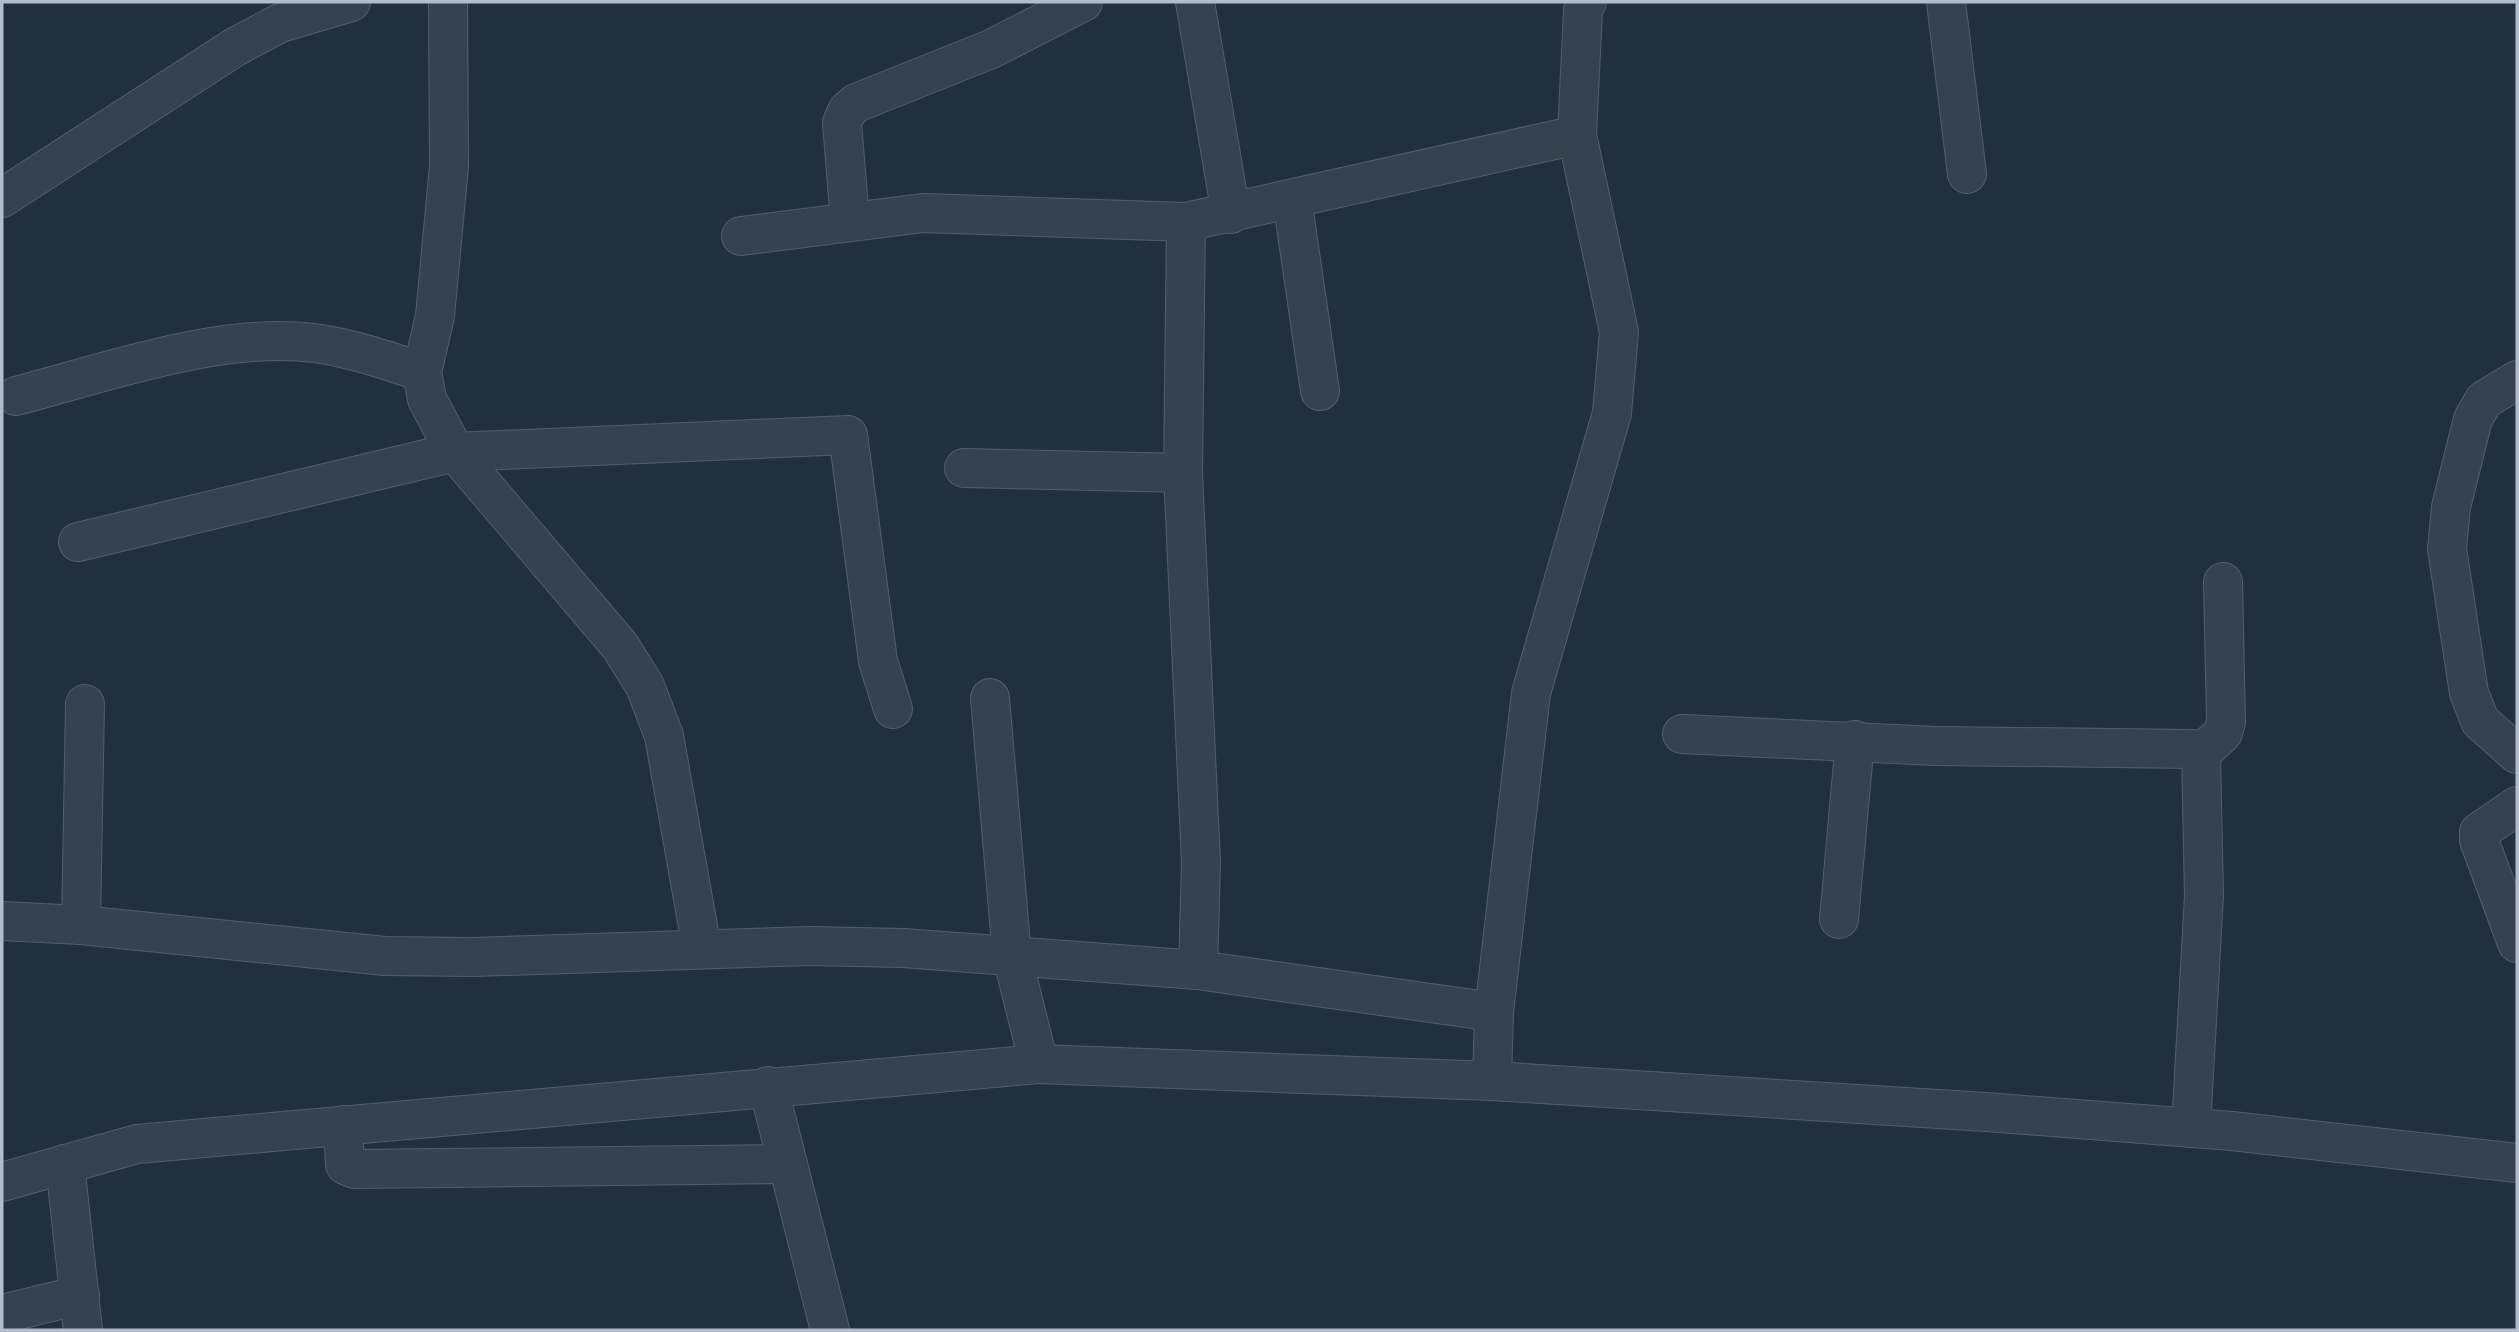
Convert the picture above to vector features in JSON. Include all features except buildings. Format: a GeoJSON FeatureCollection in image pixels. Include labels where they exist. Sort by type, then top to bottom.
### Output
{"type":"FeatureCollection","features":[{"type":"Feature","properties":{"kind":"street"},"geometry":{"type":"LineString","coordinates":[[2,198],[234,47],[280,23],[351,2]]}},
{"type":"Feature","properties":{"kind":"street"},"geometry":{"type":"LineString","coordinates":[[448,2],[449,166],[435,316],[422,372],[436,420],[455,452],[620,646],[645,686],[664,736],[702,950]]}},
{"type":"Feature","properties":{"kind":"street"},"geometry":{"type":"LineString","coordinates":[[850,221],[842,123],[847,111],[856,103],[991,49],[1083,2]]}},
{"type":"Feature","properties":{"kind":"street"},"geometry":{"type":"LineString","coordinates":[[1195,2],[1231,214]]}},
{"type":"Feature","properties":{"kind":"street"},"geometry":{"type":"LineString","coordinates":[[1492,1081],[1494,1012],[1531,693],[1612,413],[1619,332],[1577,135],[1583,10],[1587,2]]}},
{"type":"Feature","properties":{"kind":"street"},"geometry":{"type":"LineString","coordinates":[[1946,2],[1967,174]]}},
{"type":"Feature","properties":{"kind":"street"},"geometry":{"type":"LineString","coordinates":[[741,236],[922,213],[1186,222],[1577,135]]}},
{"type":"Feature","properties":{"kind":"street"},"geometry":{"type":"LineString","coordinates":[[1292,199],[1320,391]]}},
{"type":"Feature","properties":{"kind":"street"},"geometry":{"type":"LineString","coordinates":[[1186,222],[1183,473],[1201,863],[1198,970]]}},
{"type":"Feature","properties":{"kind":"street"},"geometry":{"type":"LineString","coordinates":[[16,396],[179,354],[239,344],[312,342],[368,353],[422,372]]}},
{"type":"Feature","properties":{"kind":"street"},"geometry":{"type":"LineString","coordinates":[[2517,380],[2484,400],[2473,419],[2451,507],[2447,549],[2469,693],[2480,721],[2517,754]]}},
{"type":"Feature","properties":{"kind":"street"},"geometry":{"type":"LineString","coordinates":[[78,542],[455,452],[848,435],[878,661],[893,709]]}},
{"type":"Feature","properties":{"kind":"street"},"geometry":{"type":"LineString","coordinates":[[964,468],[1183,473]]}},
{"type":"Feature","properties":{"kind":"street"},"geometry":{"type":"LineString","coordinates":[[2201,753],[2223,733],[2226,722],[2222,582]]}},
{"type":"Feature","properties":{"kind":"street"},"geometry":{"type":"LineString","coordinates":[[990,698],[1012,956],[1039,1064]]}},
{"type":"Feature","properties":{"kind":"street"},"geometry":{"type":"LineString","coordinates":[[81,925],[85,704]]}},
{"type":"Feature","properties":{"kind":"street"},"geometry":{"type":"LineString","coordinates":[[1682,733],[1936,746],[2193,749],[2201,753],[2204,762],[2204,896],[2191,1128]]}},
{"type":"Feature","properties":{"kind":"street"},"geometry":{"type":"LineString","coordinates":[[1839,919],[1855,740]]}},
{"type":"Feature","properties":{"kind":"street"},"geometry":{"type":"LineString","coordinates":[[2517,806],[2479,832],[2479,840],[2517,943]]}},
{"type":"Feature","properties":{"kind":"street"},"geometry":{"type":"LineString","coordinates":[[2,921],[81,925],[385,956],[809,946],[1012,956],[1198,970],[1494,1012]]}},
{"type":"Feature","properties":{"kind":"street"},"geometry":{"type":"LineString","coordinates":[[2,1182],[137,1143],[1039,1064],[1492,1081],[2191,1128],[2517,1163]]}},
{"type":"Feature","properties":{"kind":"street"},"geometry":{"type":"LineString","coordinates":[[768,1086],[830,1330]]}},
{"type":"Feature","properties":{"kind":"street"},"geometry":{"type":"LineString","coordinates":[[343,1125],[345,1165],[354,1169],[788,1164]]}},
{"type":"Feature","properties":{"kind":"street"},"geometry":{"type":"LineString","coordinates":[[2,1314],[82,1313],[65,1164]]}}]}
